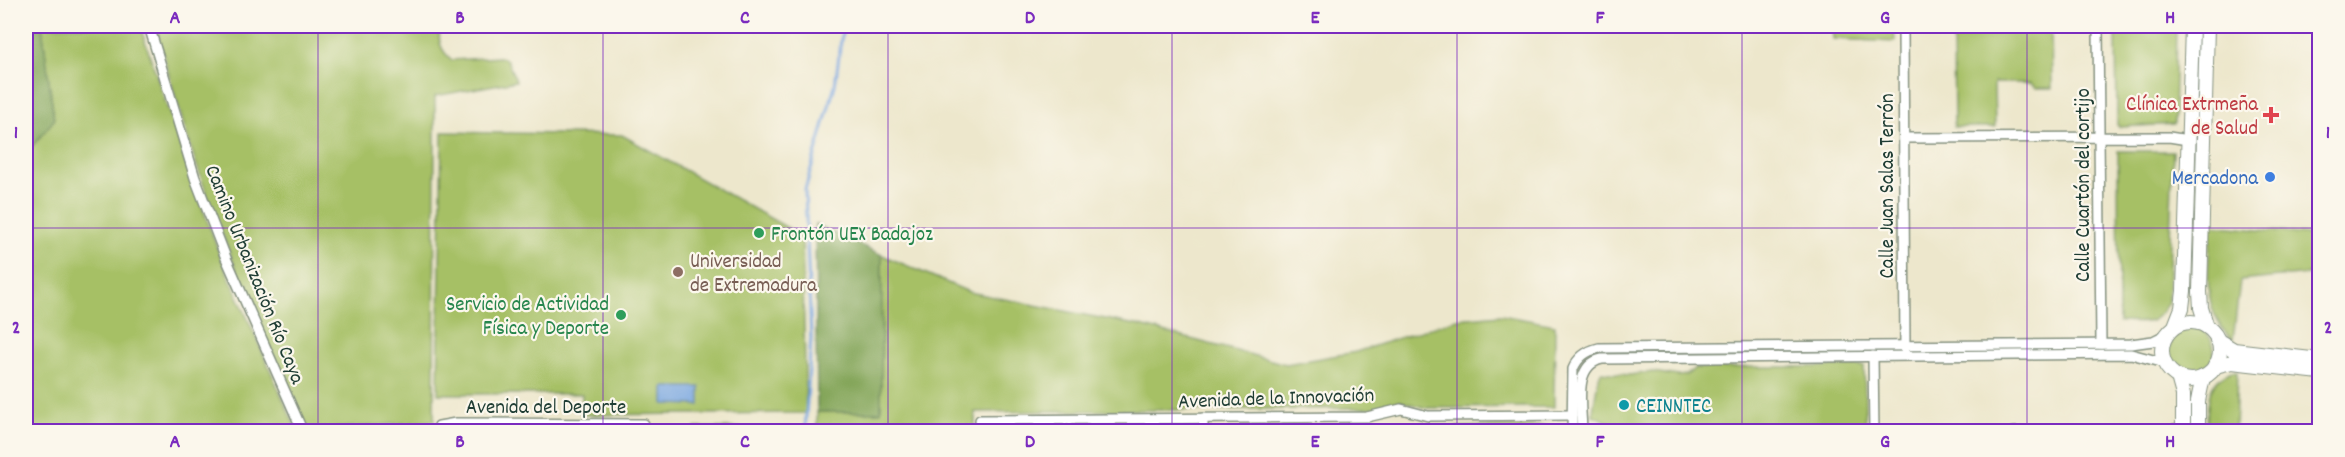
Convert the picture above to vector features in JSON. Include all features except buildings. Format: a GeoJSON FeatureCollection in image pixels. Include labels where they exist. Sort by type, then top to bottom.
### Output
{"type":"FeatureCollection","features":[{"type":"Feature","properties":{"kind":"main road"},"geometry":{"type":"LineString","coordinates":[[2183,431],[2183,394],[2178,377],[2164,363],[2162,351],[2184,300],[2192,26]]}},
{"type":"Feature","properties":{"kind":"main road"},"geometry":{"type":"LineString","coordinates":[[2207,26],[2200,291],[2201,308],[2207,327],[2217,340],[2234,350],[2319,360]]}},
{"type":"Feature","properties":{"kind":"main road"},"geometry":{"type":"LineString","coordinates":[[2171,330],[2189,322],[2207,327]]}},
{"type":"Feature","properties":{"kind":"main road"},"geometry":{"type":"LineString","coordinates":[[2215,366],[2219,356],[2217,340]]}},
{"type":"Feature","properties":{"kind":"main road"},"geometry":{"type":"LineString","coordinates":[[2178,377],[2191,380],[2202,377],[2215,366],[2232,362],[2319,372]]}},
{"type":"Feature","properties":{"kind":"main road"},"geometry":{"type":"LineString","coordinates":[[2198,432],[2198,401],[2202,377]]}},
{"type":"Feature","properties":{"kind":"street","name":"Camino Urbanización Río Caya"},"geometry":{"type":"LineString","coordinates":[[149,26],[195,178],[225,258],[303,432]]}},
{"type":"Feature","properties":{"kind":"street","name":"Calle Juan Salas Terrón"},"geometry":{"type":"LineString","coordinates":[[1903,26],[1905,356]]}},
{"type":"Feature","properties":{"kind":"street","name":"Calle Cuartón del cortijo"},"geometry":{"type":"LineString","coordinates":[[2098,26],[2101,344]]}},
{"type":"Feature","properties":{"kind":"street"},"geometry":{"type":"LineString","coordinates":[[1904,138],[2169,137],[2188,140]]}},
{"type":"Feature","properties":{"kind":"street"},"geometry":{"type":"LineString","coordinates":[[1572,432],[1573,369],[1581,357],[1594,349],[2101,344],[2153,341],[2171,330]]}},
{"type":"Feature","properties":{"kind":"street"},"geometry":{"type":"LineString","coordinates":[[1582,432],[1582,374],[1587,365],[1598,359],[2131,354],[2146,356],[2164,363]]}},
{"type":"Feature","properties":{"kind":"street"},"geometry":{"type":"LineString","coordinates":[[1873,356],[1874,432]]}},
{"type":"Feature","properties":{"kind":"street","name":"Avenida de la Innovación"},"geometry":{"type":"LineString","coordinates":[[980,420],[1367,417],[1401,408],[1428,416],[1572,415]]}},
{"type":"Feature","properties":{"kind":"street"},"geometry":{"type":"LineString","coordinates":[[1203,418],[1203,432]]}},
{"type":"Feature","properties":{"kind":"street","name":"Avenida del Deporte"},"geometry":{"type":"LineString","coordinates":[[439,429],[456,423],[644,424],[644,432]]}},
{"type":"Feature","properties":{"kind":"street"},"geometry":{"type":"LineString","coordinates":[[2013,432],[2183,431]]}},
{"type":"Feature","properties":{"kind":"green space"},"geometry":{"type":"Polygon","coordinates":[[[42,26],[140,26],[221,258],[297,431],[26,432],[30,149],[54,119],[42,26]]]}},
{"type":"Feature","properties":{"kind":"green space"},"geometry":{"type":"Polygon","coordinates":[[[42,26],[54,120],[30,149],[26,409],[26,32],[42,26]]]}},
{"type":"Feature","properties":{"kind":"green space"},"geometry":{"type":"Polygon","coordinates":[[[155,26],[441,26],[440,44],[452,60],[500,57],[507,60],[516,81],[435,96],[434,421],[311,430],[305,427],[246,294],[205,190],[155,26]]]}},
{"type":"Feature","properties":{"kind":"green space"},"geometry":{"type":"Polygon","coordinates":[[[1832,26],[1894,26],[1895,42],[1833,39],[1832,26]]]}},
{"type":"Feature","properties":{"kind":"green space"},"geometry":{"type":"Polygon","coordinates":[[[1953,26],[2051,26],[2052,88],[2036,88],[2030,83],[1994,83],[1995,127],[1954,127],[1953,26]]]}},
{"type":"Feature","properties":{"kind":"green space"},"geometry":{"type":"Polygon","coordinates":[[[2116,26],[2176,26],[2174,124],[2120,127],[2117,125],[2116,26]]]}},
{"type":"Feature","properties":{"kind":"green space","name":"Servicio de Actividad Física y Deporte"},"geometry":{"type":"Polygon","coordinates":[[[442,132],[622,135],[802,236],[806,413],[581,415],[582,394],[438,394],[442,132]]]}},
{"type":"Feature","properties":{"kind":"green space"},"geometry":{"type":"Polygon","coordinates":[[[2118,151],[2173,151],[2168,302],[2158,316],[2143,323],[2119,322],[2118,151]]]}},
{"type":"Feature","properties":{"kind":"green space"},"geometry":{"type":"Polygon","coordinates":[[[815,224],[882,255],[881,412],[817,412],[815,224]]]}},
{"type":"Feature","properties":{"kind":"green space"},"geometry":{"type":"Polygon","coordinates":[[[2211,225],[2319,236],[2319,273],[2240,281],[2233,340],[2222,328],[2215,315],[2208,287],[2211,225]]]}},
{"type":"Feature","properties":{"kind":"green space"},"geometry":{"type":"Polygon","coordinates":[[[882,255],[969,292],[1141,326],[1286,364],[1356,352],[1457,319],[1501,315],[1555,325],[1554,407],[1426,408],[1400,401],[1375,408],[975,412],[975,427],[1196,423],[1196,432],[817,431],[817,412],[881,412],[882,255]]]}},
{"type":"Feature","properties":{"kind":"green space"},"geometry":{"type":"Polygon","coordinates":[[[2190,327],[2207,334],[2214,351],[2207,368],[2190,375],[2173,368],[2166,351],[2173,334],[2190,327]]]}},
{"type":"Feature","properties":{"kind":"green space"},"geometry":{"type":"Polygon","coordinates":[[[1864,366],[1866,431],[1669,431],[1642,426],[1621,428],[1593,415],[1601,372],[1629,375],[1653,372],[1678,376],[1687,375],[1695,368],[1864,366]]]}},
{"type":"Feature","properties":{"kind":"green space"},"geometry":{"type":"Polygon","coordinates":[[[2237,371],[2235,431],[2207,431],[2208,404],[2212,388],[2223,376],[2237,371]]]}},
{"type":"Feature","properties":{"kind":"green space"},"geometry":{"type":"Polygon","coordinates":[[[1554,426],[1554,432],[1433,431],[1433,427],[1554,426]]]}},
{"type":"Feature","properties":{"kind":"green space"},"geometry":{"type":"Polygon","coordinates":[[[695,428],[808,428],[808,431],[695,432],[695,428]]]}},
{"type":"Feature","properties":{"kind":"water"},"geometry":{"type":"Polygon","coordinates":[[[664,387],[700,387],[700,405],[664,404],[664,387]]]}},
{"type":"Feature","properties":{"kind":"waterway"},"geometry":{"type":"LineString","coordinates":[[805,432],[811,338],[805,190],[835,85],[843,26]]}},
{"type":"Feature","properties":{"kind":"place","name":"Clínica Extrmeña de Salud"},"geometry":{"type":"Point","coordinates":[2271,115]}},
{"type":"Feature","properties":{"kind":"place","name":"Mercadona"},"geometry":{"type":"Point","coordinates":[2270,177]}},
{"type":"Feature","properties":{"kind":"place","name":"Frontón UEX Badajoz"},"geometry":{"type":"Point","coordinates":[759,233]}},
{"type":"Feature","properties":{"kind":"place","name":"Universidad de Extremadura"},"geometry":{"type":"Point","coordinates":[678,272]}},
{"type":"Feature","properties":{"kind":"place","name":"Servicio de Actividad Física y Deporte"},"geometry":{"type":"Point","coordinates":[621,315]}},
{"type":"Feature","properties":{"kind":"place","name":"CEINNTEC"},"geometry":{"type":"Point","coordinates":[1624,405]}}]}
